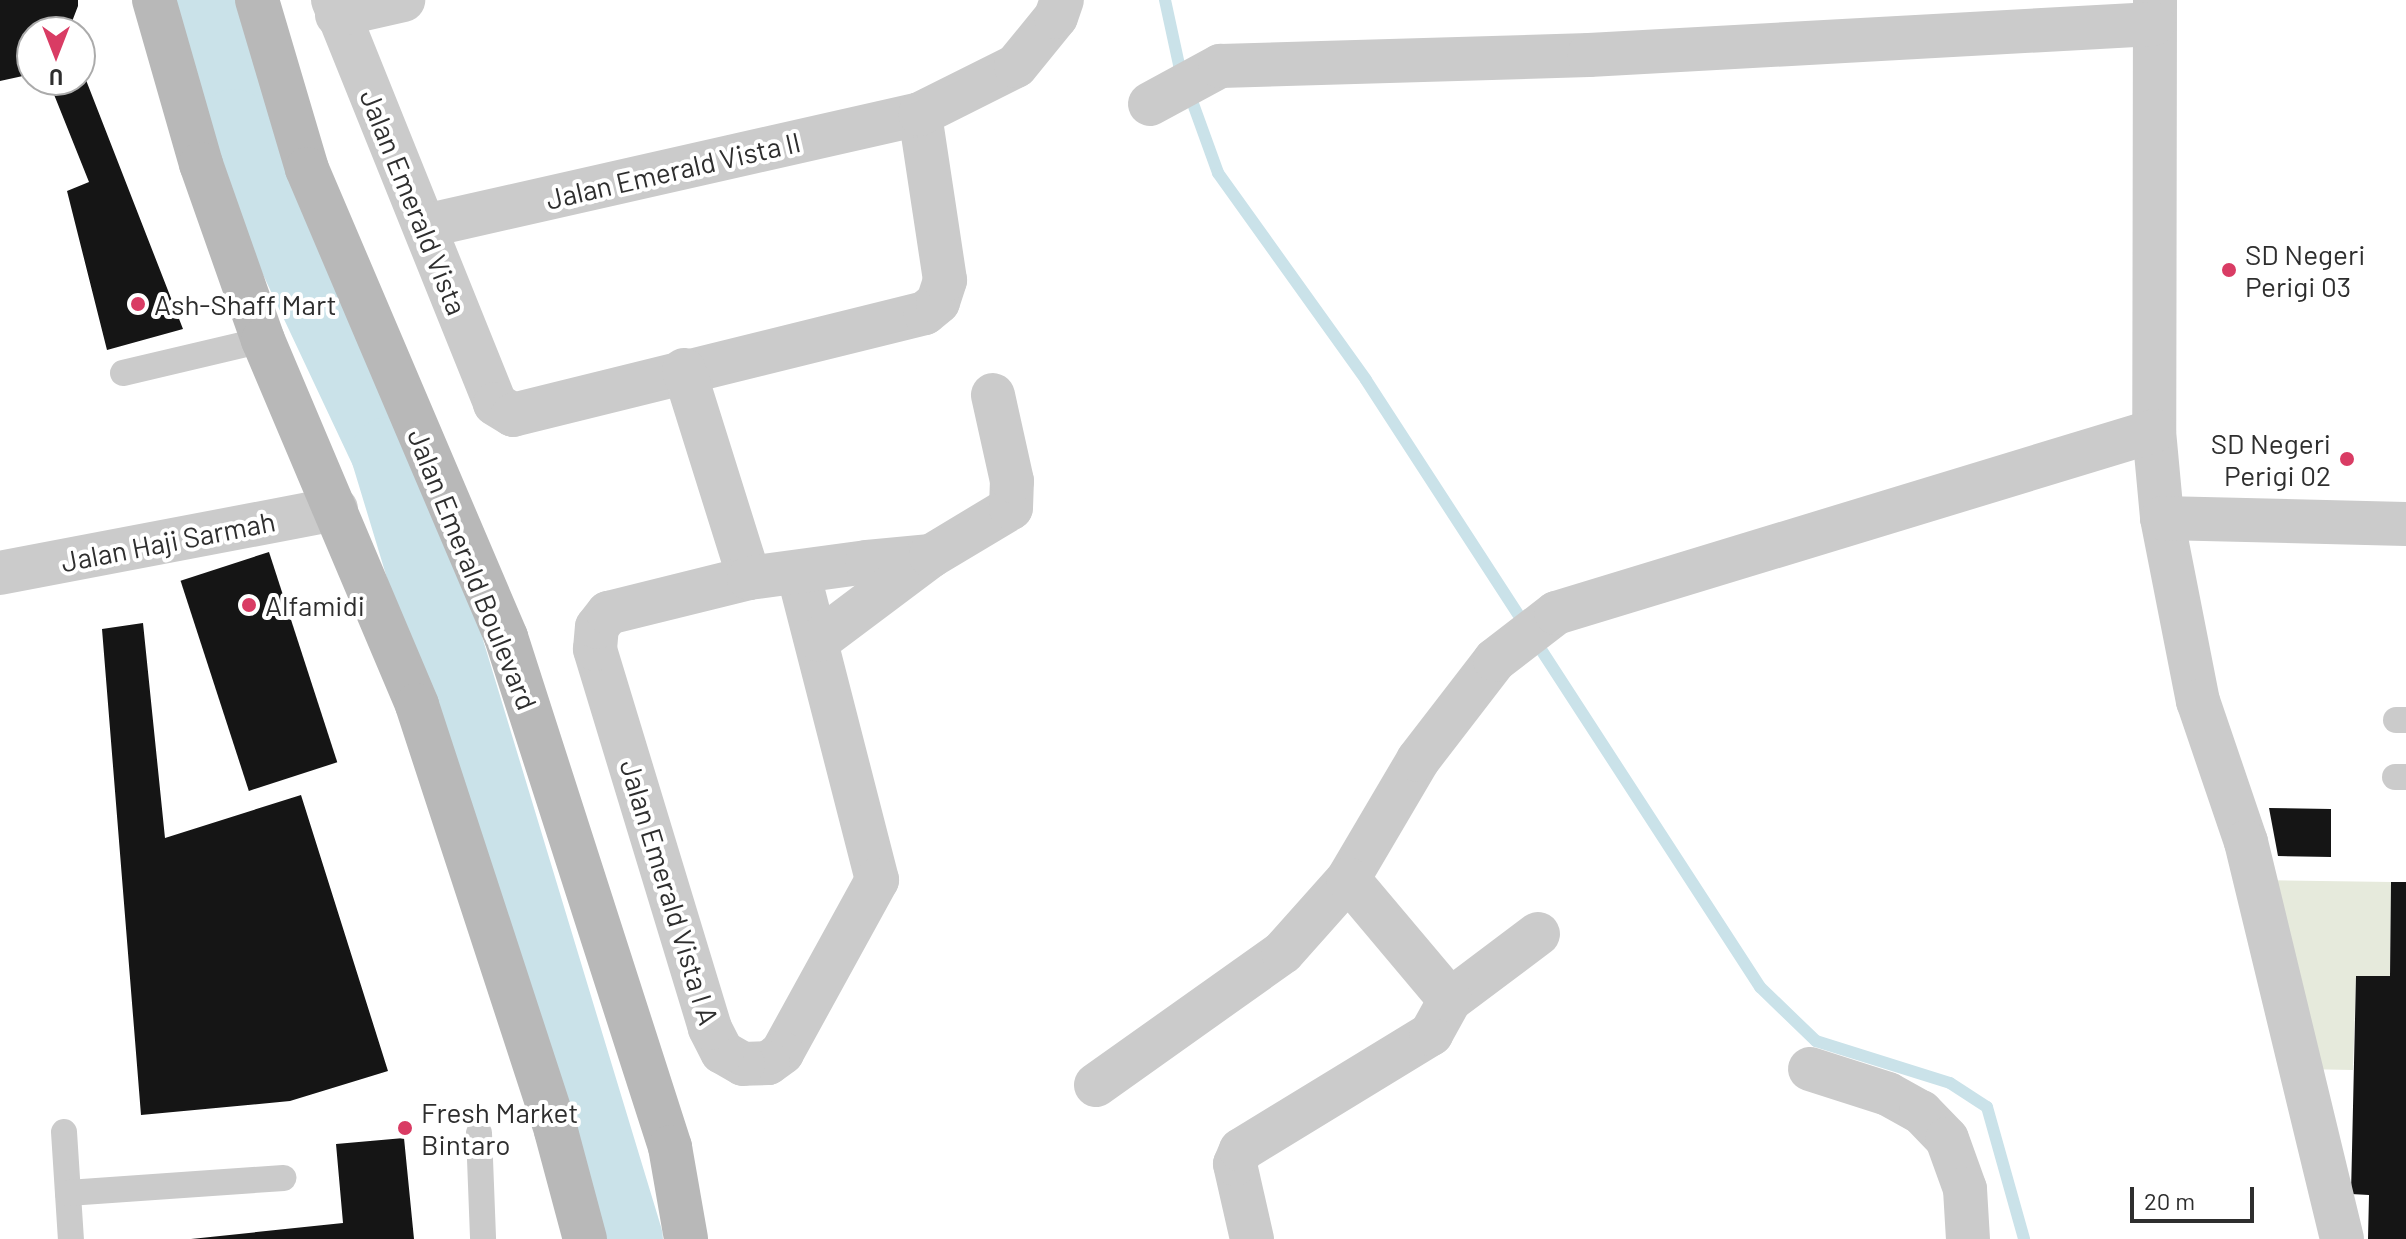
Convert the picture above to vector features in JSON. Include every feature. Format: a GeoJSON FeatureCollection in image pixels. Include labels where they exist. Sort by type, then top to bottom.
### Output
{"type":"FeatureCollection","features":[{"type":"Feature","properties":{"kind":"main road"},"geometry":{"type":"LineString","coordinates":[[154,0],[201,164],[263,340],[417,705],[556,1131],[585,1239]]}},
{"type":"Feature","properties":{"kind":"main road","name":"Jalan Emerald Boulevard"},"geometry":{"type":"LineString","coordinates":[[257,0],[307,169],[506,637],[670,1147],[686,1239]]}},
{"type":"Feature","properties":{"kind":"street"},"geometry":{"type":"LineString","coordinates":[[335,7],[403,0]]}},
{"type":"Feature","properties":{"kind":"street","name":"Jalan Emerald Vista II"},"geometry":{"type":"LineString","coordinates":[[425,226],[920,114],[969,95],[1016,66],[1056,17],[1062,0]]}},
{"type":"Feature","properties":{"kind":"street","name":"Jalan Emerald Vista"},"geometry":{"type":"LineString","coordinates":[[335,7],[495,404],[513,415],[684,370]]}},
{"type":"Feature","properties":{"kind":"street"},"geometry":{"type":"LineString","coordinates":[[1170,90],[1220,66],[1335,60],[1589,55],[2154,12],[2154,431],[2162,518],[2198,701],[2246,842],[2342,1239]]}},
{"type":"Feature","properties":{"kind":"street"},"geometry":{"type":"LineString","coordinates":[[749,578],[684,370],[925,313],[938,302],[945,280],[920,114]]}},
{"type":"Feature","properties":{"kind":"street","name":"Jalan Emerald Vista I A"},"geometry":{"type":"LineString","coordinates":[[819,640],[931,556],[1011,508],[1012,481],[993,395]]}},
{"type":"Feature","properties":{"kind":"street"},"geometry":{"type":"LineString","coordinates":[[1096,1085],[1283,952],[1348,879],[1418,760],[1495,660],[1556,613],[2154,431]]}},
{"type":"Feature","properties":{"kind":"street","name":"Jalan Haji Sarmah"},"geometry":{"type":"LineString","coordinates":[[0,573],[336,509]]}},
{"type":"Feature","properties":{"kind":"street"},"geometry":{"type":"LineString","coordinates":[[2162,518],[2406,524]]}},
{"type":"Feature","properties":{"kind":"street","name":"Jalan Emerald Vista I A"},"geometry":{"type":"LineString","coordinates":[[798,572],[819,640],[877,880],[782,1053],[768,1063],[743,1064],[722,1052],[710,1028],[595,649],[597,627],[608,613],[749,578],[798,572],[931,556]]}},
{"type":"Feature","properties":{"kind":"street"},"geometry":{"type":"LineString","coordinates":[[1348,879],[1450,1000]]}},
{"type":"Feature","properties":{"kind":"street"},"geometry":{"type":"LineString","coordinates":[[1252,1239],[1235,1164],[1241,1150],[1431,1034],[1450,1000],[1538,934]]}},
{"type":"Feature","properties":{"kind":"street"},"geometry":{"type":"LineString","coordinates":[[1810,1069],[1888,1094],[1921,1112],[1947,1139],[1965,1189],[1968,1239]]}},
{"type":"Feature","properties":{"kind":"lane"},"geometry":{"type":"LineString","coordinates":[[123,373],[263,340]]}},
{"type":"Feature","properties":{"kind":"lane"},"geometry":{"type":"LineString","coordinates":[[64,1132],[71,1239]]}},
{"type":"Feature","properties":{"kind":"lane"},"geometry":{"type":"LineString","coordinates":[[479,1133],[483,1239]]}},
{"type":"Feature","properties":{"kind":"lane"},"geometry":{"type":"LineString","coordinates":[[68,1193],[283,1178]]}},
{"type":"Feature","properties":{"kind":"shaded area"},"geometry":{"type":"Polygon","coordinates":[[[2258,880],[2391,882],[2390,976],[2356,976],[2353,1070],[2300,1069],[2258,880]]]}},
{"type":"Feature","properties":{"kind":"building"},"geometry":{"type":"Polygon","coordinates":[[[0,0],[78,0],[74,16],[16,16],[16,78],[0,81],[0,0]]]}},
{"type":"Feature","properties":{"kind":"building"},"geometry":{"type":"Polygon","coordinates":[[[55,96],[92,96],[183,329],[107,350],[67,191],[89,182],[55,96]]]}},
{"type":"Feature","properties":{"kind":"building"},"geometry":{"type":"Polygon","coordinates":[[[269,552],[337,762],[249,791],[181,581],[269,552]]]}},
{"type":"Feature","properties":{"kind":"building"},"geometry":{"type":"Polygon","coordinates":[[[143,623],[165,838],[301,795],[388,1071],[290,1101],[141,1115],[102,629],[143,623]]]}},
{"type":"Feature","properties":{"kind":"building"},"geometry":{"type":"Polygon","coordinates":[[[2269,808],[2331,809],[2331,857],[2278,856],[2269,808]]]}},
{"type":"Feature","properties":{"kind":"building"},"geometry":{"type":"Polygon","coordinates":[[[2391,882],[2406,882],[2406,1239],[2368,1239],[2369,1195],[2351,1194],[2356,976],[2390,976],[2391,882]]]}},
{"type":"Feature","properties":{"kind":"building"},"geometry":{"type":"Polygon","coordinates":[[[404,1138],[414,1239],[191,1239],[343,1223],[336,1144],[404,1138]]]}},
{"type":"Feature","properties":{"kind":"waterway"},"geometry":{"type":"LineString","coordinates":[[197,0],[234,126],[388,454],[626,1239]]}},
{"type":"Feature","properties":{"kind":"waterway"},"geometry":{"type":"LineString","coordinates":[[1165,0],[1179,65],[1218,173],[1366,380],[1760,987],[1816,1041],[1950,1083],[1987,1107],[2024,1239]]}},
{"type":"Feature","properties":{"kind":"place","name":"SD Negeri Perigi 03"},"geometry":{"type":"Point","coordinates":[2229,270]}},
{"type":"Feature","properties":{"kind":"place","name":"Ash-Shaff Mart"},"geometry":{"type":"Point","coordinates":[138,304]}},
{"type":"Feature","properties":{"kind":"place","name":"SD Negeri Perigi 02"},"geometry":{"type":"Point","coordinates":[2347,459]}},
{"type":"Feature","properties":{"kind":"place","name":"Alfamidi"},"geometry":{"type":"Point","coordinates":[249,605]}},
{"type":"Feature","properties":{"kind":"place","name":"Fresh Market Bintaro"},"geometry":{"type":"Point","coordinates":[405,1128]}}]}
